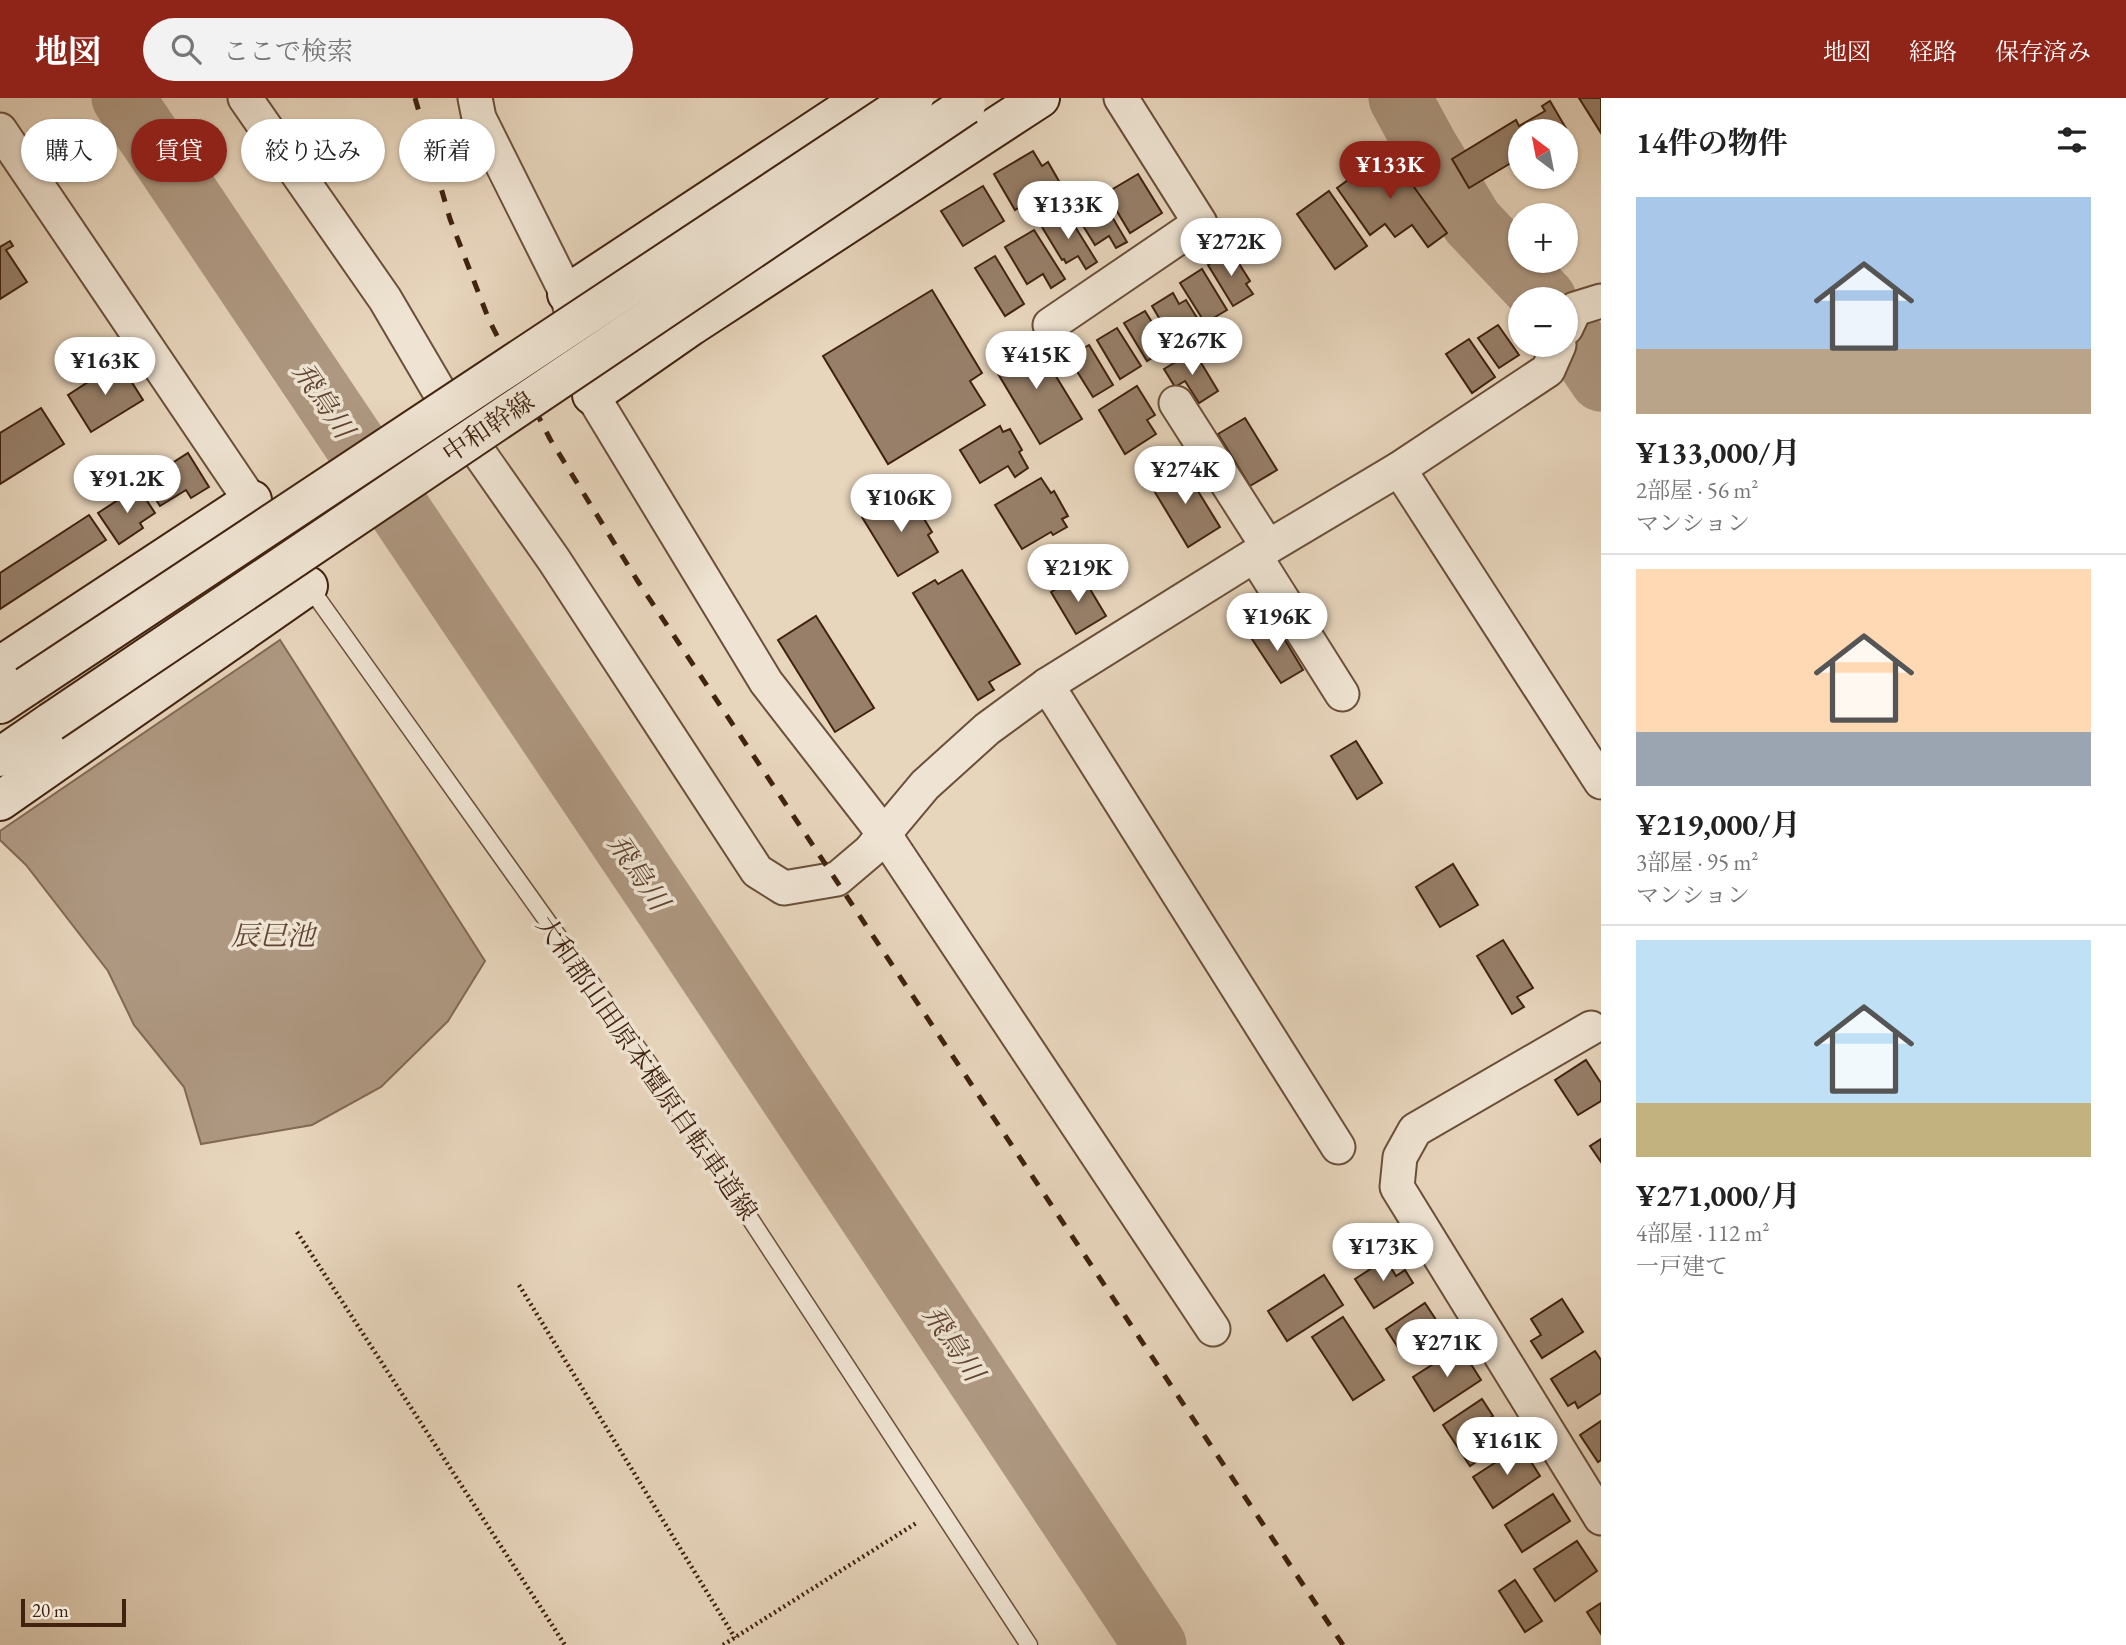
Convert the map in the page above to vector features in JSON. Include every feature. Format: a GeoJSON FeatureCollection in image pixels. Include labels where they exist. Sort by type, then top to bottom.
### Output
{"type":"FeatureCollection","features":[{"type":"Feature","properties":{"kind":"main road"},"geometry":{"type":"LineString","coordinates":[[567,294],[864,98]]}},
{"type":"Feature","properties":{"kind":"main road","name":"中和幹線"},"geometry":{"type":"LineString","coordinates":[[9,685],[914,98]]}},
{"type":"Feature","properties":{"kind":"main road"},"geometry":{"type":"LineString","coordinates":[[592,395],[691,326],[1040,98]]}},
{"type":"Feature","properties":{"kind":"main road","name":"中和幹線"},"geometry":{"type":"LineString","coordinates":[[0,757],[971,102]]}},
{"type":"Feature","properties":{"kind":"main road"},"geometry":{"type":"LineString","coordinates":[[279,545],[456,420]]}},
{"type":"Feature","properties":{"kind":"main road"},"geometry":{"type":"LineString","coordinates":[[9,685],[252,500]]}},
{"type":"Feature","properties":{"kind":"main road"},"geometry":{"type":"LineString","coordinates":[[0,801],[308,586]]}},
{"type":"Feature","properties":{"kind":"street"},"geometry":{"type":"LineString","coordinates":[[244,98],[385,299],[456,420],[554,560],[757,871],[783,888],[837,879],[870,850],[925,785],[987,729],[1047,685],[1261,551],[1399,470],[1548,370],[1554,357]]}},
{"type":"Feature","properties":{"kind":"street"},"geometry":{"type":"LineString","coordinates":[[475,98],[479,118],[567,294],[592,395],[766,682],[884,834],[1213,1329]]}},
{"type":"Feature","properties":{"kind":"street"},"geometry":{"type":"LineString","coordinates":[[1050,325],[1200,223],[1121,98]]}},
{"type":"Feature","properties":{"kind":"street","name":"大和郡山田原本橿原自転車道線"},"geometry":{"type":"LineString","coordinates":[[0,130],[252,500],[279,545]]}},
{"type":"Feature","properties":{"kind":"street"},"geometry":{"type":"LineString","coordinates":[[1176,403],[1342,694]]}},
{"type":"Feature","properties":{"kind":"street"},"geometry":{"type":"LineString","coordinates":[[1399,470],[1601,782]]}},
{"type":"Feature","properties":{"kind":"street"},"geometry":{"type":"LineString","coordinates":[[1047,685],[1338,1147]]}},
{"type":"Feature","properties":{"kind":"street"},"geometry":{"type":"LineString","coordinates":[[1598,1032],[1415,1130],[1400,1157],[1397,1187],[1601,1518]]}},
{"type":"Feature","properties":{"kind":"lane","name":"大和郡山田原本橿原自転車道線"},"geometry":{"type":"LineString","coordinates":[[279,545],[649,1064],[1029,1645]]}},
{"type":"Feature","properties":{"kind":"path"},"geometry":{"type":"LineString","coordinates":[[297,1233],[565,1645]]}},
{"type":"Feature","properties":{"kind":"path"},"geometry":{"type":"LineString","coordinates":[[519,1285],[735,1637]]}},
{"type":"Feature","properties":{"kind":"path"},"geometry":{"type":"LineString","coordinates":[[723,1645],[939,1507]]}},
{"type":"Feature","properties":{"kind":"water","name":"辰巳池"},"geometry":{"type":"Polygon","coordinates":[[[280,640],[485,961],[448,1021],[381,1087],[312,1125],[201,1144],[184,1087],[134,1025],[108,971],[26,865],[0,840],[0,831],[280,640]]]}},
{"type":"Feature","properties":{"kind":"building"},"geometry":{"type":"Polygon","coordinates":[[[1579,98],[1601,98],[1601,133],[1579,98]]]}},
{"type":"Feature","properties":{"kind":"building"},"geometry":{"type":"Polygon","coordinates":[[[1550,101],[1561,119],[1531,119],[1545,111],[1542,106],[1550,101]]]}},
{"type":"Feature","properties":{"kind":"building"},"geometry":{"type":"Polygon","coordinates":[[[1508,125],[1508,165],[1469,188],[1452,159],[1508,125]]]}},
{"type":"Feature","properties":{"kind":"building"},"geometry":{"type":"Polygon","coordinates":[[[1033,151],[1042,166],[1048,162],[1060,183],[1015,210],[994,174],[1033,151]]]}},
{"type":"Feature","properties":{"kind":"building"},"geometry":{"type":"Polygon","coordinates":[[[1388,151],[1447,233],[1428,247],[1412,225],[1395,237],[1385,224],[1370,235],[1337,188],[1388,151]]]}},
{"type":"Feature","properties":{"kind":"building"},"geometry":{"type":"Polygon","coordinates":[[[1138,174],[1162,213],[1130,233],[1106,193],[1138,174]]]}},
{"type":"Feature","properties":{"kind":"building"},"geometry":{"type":"Polygon","coordinates":[[[983,186],[1004,221],[963,246],[941,211],[983,186]]]}},
{"type":"Feature","properties":{"kind":"building"},"geometry":{"type":"Polygon","coordinates":[[[1329,191],[1367,246],[1335,269],[1297,214],[1329,191]]]}},
{"type":"Feature","properties":{"kind":"building"},"geometry":{"type":"Polygon","coordinates":[[[1098,193],[1127,242],[1116,248],[1109,236],[1095,245],[1072,208],[1098,193]]]}},
{"type":"Feature","properties":{"kind":"building"},"geometry":{"type":"Polygon","coordinates":[[[1066,212],[1097,262],[1086,269],[1078,256],[1066,263],[1062,260],[1042,227],[1066,212]]]}},
{"type":"Feature","properties":{"kind":"building"},"geometry":{"type":"Polygon","coordinates":[[[1034,230],[1065,279],[1051,288],[1043,274],[1027,284],[1005,247],[1034,230]]]}},
{"type":"Feature","properties":{"kind":"building"},"geometry":{"type":"Polygon","coordinates":[[[10,241],[13,246],[6,250],[27,282],[0,299],[0,247],[10,241]]]}},
{"type":"Feature","properties":{"kind":"building"},"geometry":{"type":"Polygon","coordinates":[[[1231,251],[1250,281],[1246,284],[1253,294],[1233,306],[1208,265],[1231,251]]]}},
{"type":"Feature","properties":{"kind":"building"},"geometry":{"type":"Polygon","coordinates":[[[995,256],[1024,304],[1005,316],[975,268],[995,256]]]}},
{"type":"Feature","properties":{"kind":"building"},"geometry":{"type":"Polygon","coordinates":[[[1202,269],[1227,310],[1205,323],[1180,283],[1202,269]]]}},
{"type":"Feature","properties":{"kind":"building"},"geometry":{"type":"Polygon","coordinates":[[[932,290],[982,373],[970,381],[985,405],[888,464],[823,356],[932,290]]]}},
{"type":"Feature","properties":{"kind":"building"},"geometry":{"type":"Polygon","coordinates":[[[1173,293],[1179,304],[1186,300],[1202,326],[1174,343],[1152,306],[1173,293]]]}},
{"type":"Feature","properties":{"kind":"building"},"geometry":{"type":"Polygon","coordinates":[[[1145,311],[1168,348],[1147,361],[1124,323],[1145,311]]]}},
{"type":"Feature","properties":{"kind":"building"},"geometry":{"type":"Polygon","coordinates":[[[1498,325],[1508,339],[1508,357],[1516,357],[1499,368],[1478,338],[1498,325]]]}},
{"type":"Feature","properties":{"kind":"building"},"geometry":{"type":"Polygon","coordinates":[[[1117,328],[1141,366],[1120,379],[1097,340],[1117,328]]]}},
{"type":"Feature","properties":{"kind":"building"},"geometry":{"type":"Polygon","coordinates":[[[1032,337],[1082,419],[1040,444],[991,362],[1032,337]]]}},
{"type":"Feature","properties":{"kind":"building"},"geometry":{"type":"Polygon","coordinates":[[[1469,339],[1495,377],[1472,393],[1446,354],[1469,339]]]}},
{"type":"Feature","properties":{"kind":"building"},"geometry":{"type":"Polygon","coordinates":[[[1089,345],[1113,385],[1093,397],[1068,357],[1089,345]]]}},
{"type":"Feature","properties":{"kind":"building"},"geometry":{"type":"Polygon","coordinates":[[[1194,351],[1218,391],[1199,403],[1185,381],[1175,387],[1164,369],[1194,351]]]}},
{"type":"Feature","properties":{"kind":"building"},"geometry":{"type":"Polygon","coordinates":[[[119,362],[143,400],[91,432],[68,395],[119,362]]]}},
{"type":"Feature","properties":{"kind":"building"},"geometry":{"type":"Polygon","coordinates":[[[1137,386],[1155,415],[1147,420],[1156,434],[1125,454],[1099,410],[1137,386]]]}},
{"type":"Feature","properties":{"kind":"building"},"geometry":{"type":"Polygon","coordinates":[[[41,408],[64,444],[0,484],[0,433],[41,408]]]}},
{"type":"Feature","properties":{"kind":"building"},"geometry":{"type":"Polygon","coordinates":[[[1245,418],[1277,470],[1250,486],[1218,434],[1245,418]]]}},
{"type":"Feature","properties":{"kind":"building"},"geometry":{"type":"Polygon","coordinates":[[[1000,426],[1003,432],[1010,429],[1028,468],[1015,477],[1008,466],[980,483],[960,450],[1000,426]]]}},
{"type":"Feature","properties":{"kind":"building"},"geometry":{"type":"Polygon","coordinates":[[[188,453],[209,487],[191,498],[186,490],[160,506],[144,481],[188,453]]]}},
{"type":"Feature","properties":{"kind":"building"},"geometry":{"type":"Polygon","coordinates":[[[1182,465],[1220,527],[1188,547],[1150,484],[1182,465]]]}},
{"type":"Feature","properties":{"kind":"building"},"geometry":{"type":"Polygon","coordinates":[[[1041,478],[1051,493],[1054,491],[1068,516],[1062,519],[1067,527],[1053,535],[1051,532],[1022,549],[995,505],[1041,478]]]}},
{"type":"Feature","properties":{"kind":"building"},"geometry":{"type":"Polygon","coordinates":[[[138,487],[155,513],[140,523],[143,528],[119,544],[98,513],[138,487]]]}},
{"type":"Feature","properties":{"kind":"building"},"geometry":{"type":"Polygon","coordinates":[[[900,494],[909,508],[915,504],[932,532],[928,535],[938,552],[898,576],[862,517],[900,494]]]}},
{"type":"Feature","properties":{"kind":"building"},"geometry":{"type":"Polygon","coordinates":[[[89,515],[106,540],[0,609],[0,573],[89,515]]]}},
{"type":"Feature","properties":{"kind":"building"},"geometry":{"type":"Polygon","coordinates":[[[962,570],[1020,664],[989,682],[994,690],[978,700],[913,593],[935,580],[938,584],[962,570]]]}},
{"type":"Feature","properties":{"kind":"building"},"geometry":{"type":"Polygon","coordinates":[[[1081,574],[1106,616],[1076,634],[1051,592],[1081,574]]]}},
{"type":"Feature","properties":{"kind":"building"},"geometry":{"type":"Polygon","coordinates":[[[816,616],[874,708],[835,732],[778,640],[816,616]]]}},
{"type":"Feature","properties":{"kind":"building"},"geometry":{"type":"Polygon","coordinates":[[[1276,625],[1303,670],[1281,683],[1250,636],[1264,627],[1267,630],[1276,625]]]}},
{"type":"Feature","properties":{"kind":"building"},"geometry":{"type":"Polygon","coordinates":[[[1356,741],[1382,783],[1357,799],[1331,756],[1356,741]]]}},
{"type":"Feature","properties":{"kind":"building"},"geometry":{"type":"Polygon","coordinates":[[[1453,864],[1478,905],[1440,927],[1416,887],[1453,864]]]}},
{"type":"Feature","properties":{"kind":"building"},"geometry":{"type":"Polygon","coordinates":[[[1503,940],[1533,988],[1517,997],[1524,1007],[1512,1014],[1477,956],[1503,940]]]}},
{"type":"Feature","properties":{"kind":"building"},"geometry":{"type":"Polygon","coordinates":[[[1586,1060],[1601,1083],[1601,1101],[1578,1115],[1555,1080],[1586,1060]]]}},
{"type":"Feature","properties":{"kind":"building"},"geometry":{"type":"Polygon","coordinates":[[[1601,1139],[1601,1162],[1590,1146],[1601,1139]]]}},
{"type":"Feature","properties":{"kind":"building"},"geometry":{"type":"Polygon","coordinates":[[[1386,1259],[1396,1276],[1405,1270],[1413,1283],[1374,1308],[1355,1279],[1386,1259]]]}},
{"type":"Feature","properties":{"kind":"building"},"geometry":{"type":"Polygon","coordinates":[[[1324,1275],[1343,1305],[1287,1341],[1268,1311],[1324,1275]]]}},
{"type":"Feature","properties":{"kind":"building"},"geometry":{"type":"Polygon","coordinates":[[[1562,1299],[1583,1332],[1542,1358],[1531,1341],[1541,1335],[1531,1319],[1562,1299]]]}},
{"type":"Feature","properties":{"kind":"building"},"geometry":{"type":"Polygon","coordinates":[[[1425,1303],[1444,1332],[1405,1358],[1386,1329],[1425,1303]]]}},
{"type":"Feature","properties":{"kind":"building"},"geometry":{"type":"Polygon","coordinates":[[[1343,1317],[1384,1380],[1353,1400],[1312,1337],[1343,1317]]]}},
{"type":"Feature","properties":{"kind":"building"},"geometry":{"type":"Polygon","coordinates":[[[1460,1347],[1481,1380],[1434,1411],[1413,1377],[1460,1347]]]}},
{"type":"Feature","properties":{"kind":"building"},"geometry":{"type":"Polygon","coordinates":[[[1595,1351],[1601,1360],[1601,1393],[1578,1408],[1575,1402],[1568,1406],[1551,1379],[1595,1351]]]}},
{"type":"Feature","properties":{"kind":"building"},"geometry":{"type":"Polygon","coordinates":[[[1482,1399],[1493,1416],[1482,1423],[1494,1439],[1480,1448],[1485,1456],[1470,1466],[1443,1425],[1482,1399]]]}},
{"type":"Feature","properties":{"kind":"building"},"geometry":{"type":"Polygon","coordinates":[[[1601,1421],[1601,1460],[1598,1462],[1580,1435],[1601,1421]]]}},
{"type":"Feature","properties":{"kind":"building"},"geometry":{"type":"Polygon","coordinates":[[[1521,1446],[1540,1476],[1493,1508],[1473,1477],[1521,1446]]]}},
{"type":"Feature","properties":{"kind":"building"},"geometry":{"type":"Polygon","coordinates":[[[1553,1494],[1570,1521],[1522,1552],[1505,1525],[1553,1494]]]}},
{"type":"Feature","properties":{"kind":"building"},"geometry":{"type":"Polygon","coordinates":[[[1577,1541],[1597,1571],[1555,1601],[1534,1569],[1577,1541]]]}},
{"type":"Feature","properties":{"kind":"building"},"geometry":{"type":"Polygon","coordinates":[[[1515,1580],[1542,1621],[1525,1632],[1499,1591],[1515,1580]]]}},
{"type":"Feature","properties":{"kind":"building"},"geometry":{"type":"Polygon","coordinates":[[[1601,1603],[1601,1634],[1587,1612],[1601,1603]]]}},
{"type":"Feature","properties":{"kind":"waterway","name":"飛鳥川"},"geometry":{"type":"LineString","coordinates":[[123,98],[671,915],[1155,1645]]}},
{"type":"Feature","properties":{"kind":"waterway"},"geometry":{"type":"LineString","coordinates":[[1400,98],[1472,222],[1534,287]]}},
{"type":"Feature","properties":{"kind":"waterway"},"geometry":{"type":"LineString","coordinates":[[1578,346],[1601,380]]}},
{"type":"Feature","properties":{"kind":"railway"},"geometry":{"type":"LineString","coordinates":[[415,98],[450,219],[489,320],[550,439],[637,580],[1343,1645]]}}]}
